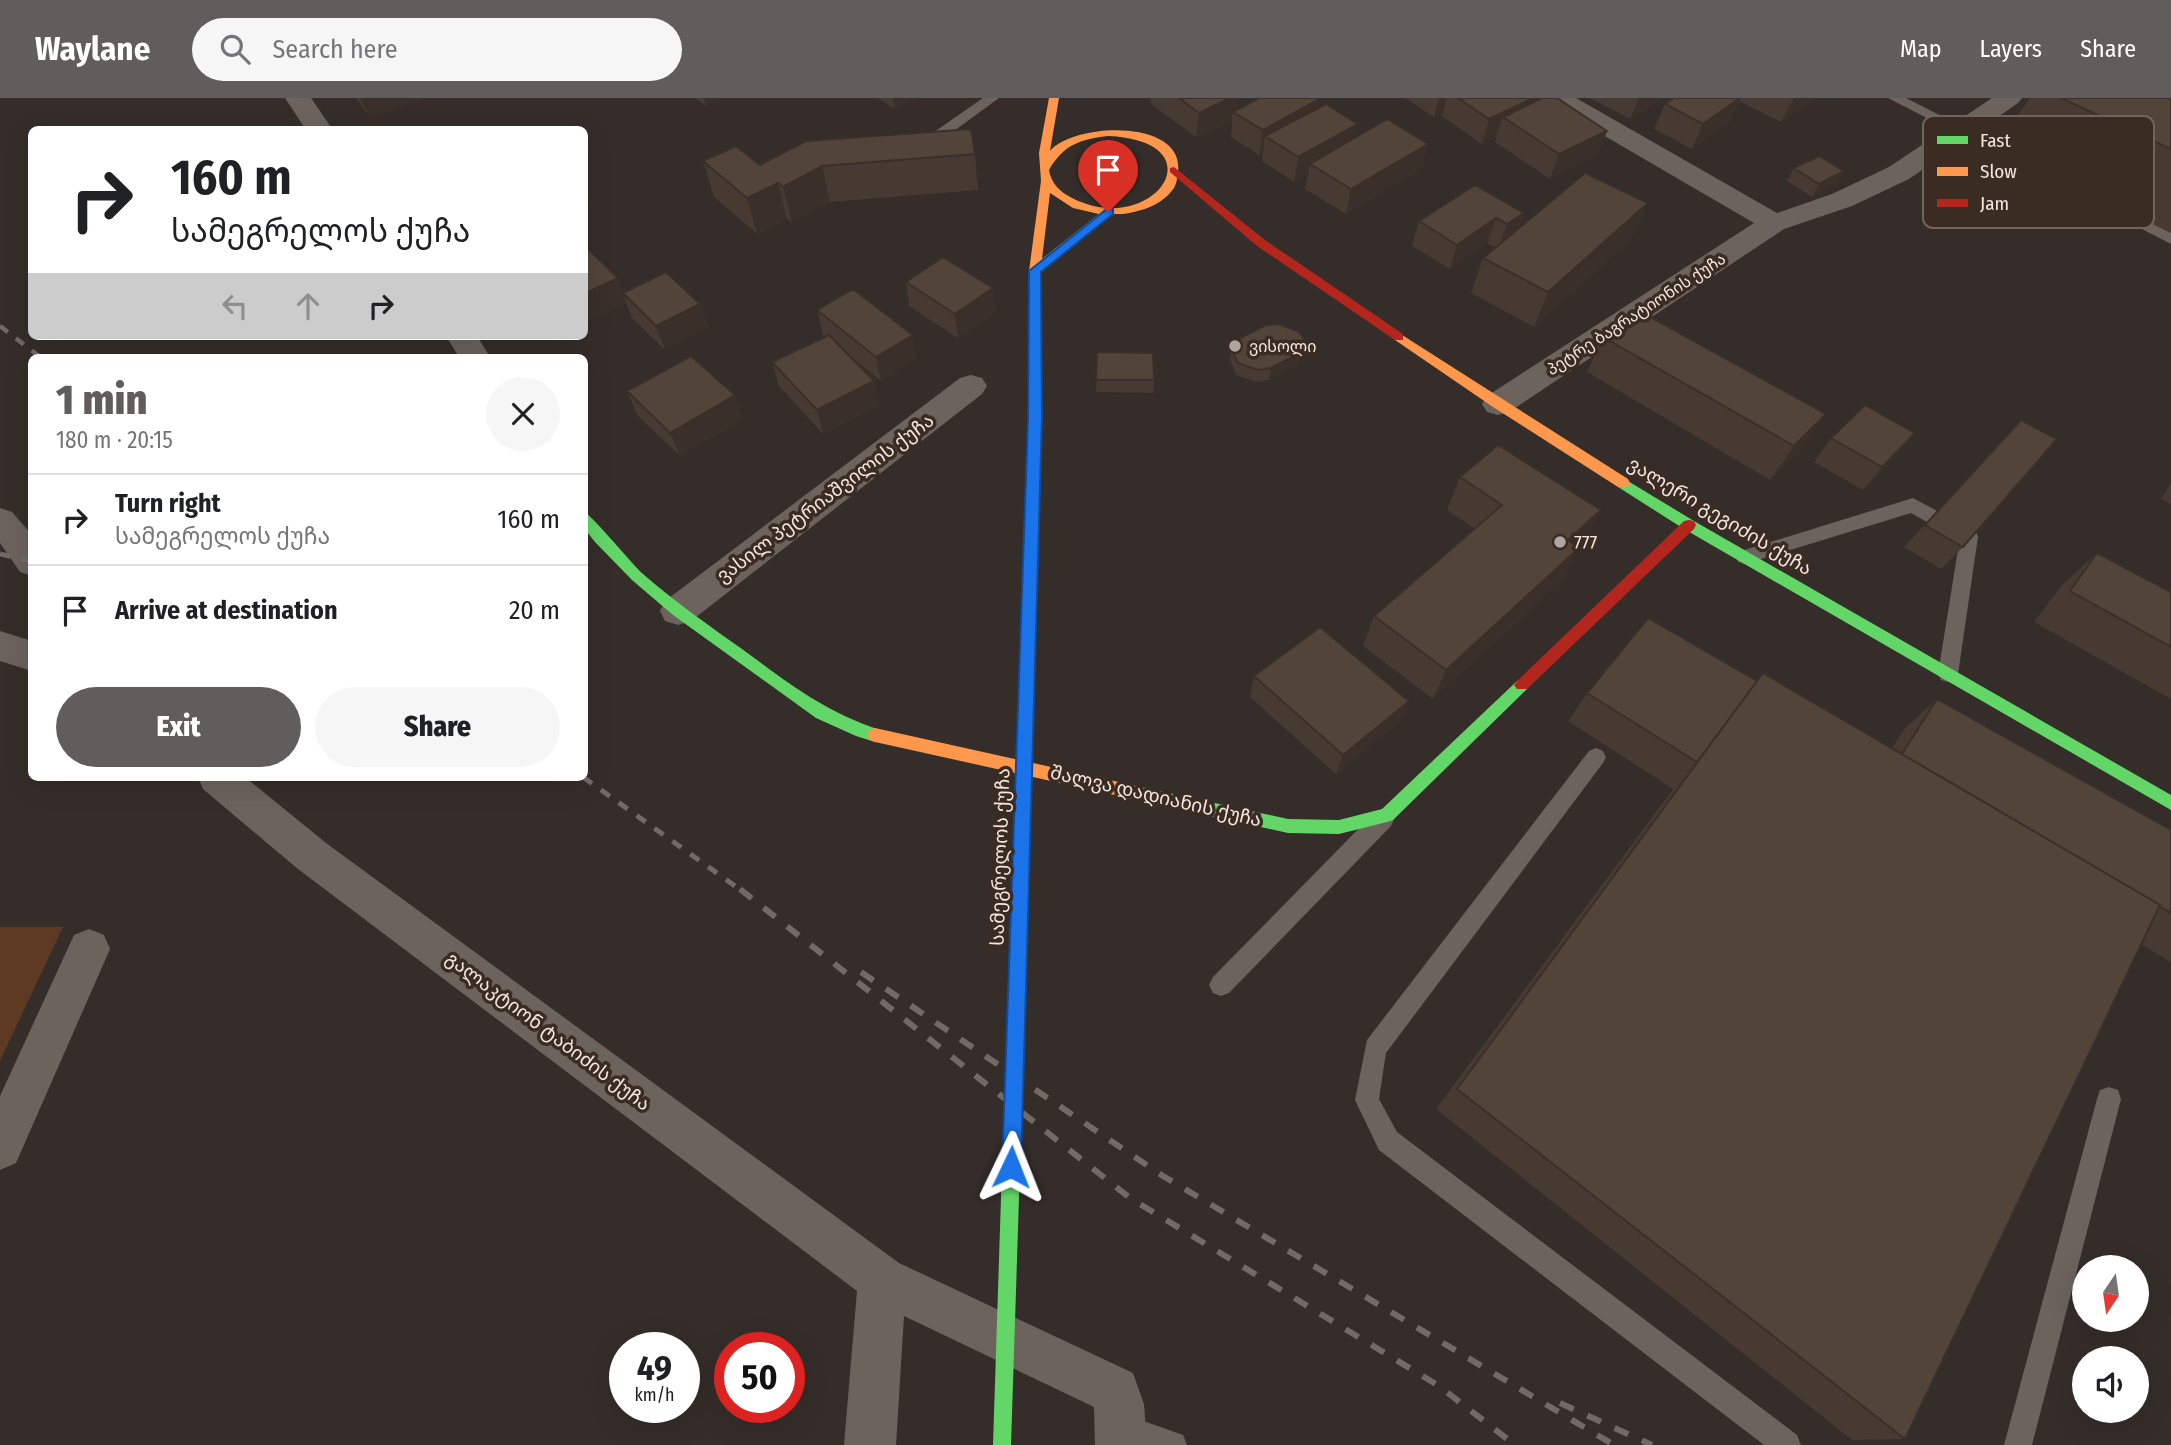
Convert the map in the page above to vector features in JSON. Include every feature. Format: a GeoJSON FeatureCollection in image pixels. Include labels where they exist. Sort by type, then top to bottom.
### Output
{"type":"FeatureCollection","features":[{"type":"Feature","properties":{"kind":"street"},"geometry":{"type":"LineString","coordinates":[[298,98],[317,126]]}},
{"type":"Feature","properties":{"kind":"street","name":"სამეგრელოს ქუჩა"},"geometry":{"type":"LineString","coordinates":[[1002,1445],[1035,418],[1035,271],[1054,98]]}},
{"type":"Feature","properties":{"kind":"street"},"geometry":{"type":"LineString","coordinates":[[1557,98],[1774,223]]}},
{"type":"Feature","properties":{"kind":"street","name":"პეტრე ბაგრატიონის ქუჩა"},"geometry":{"type":"LineString","coordinates":[[1984,116],[2009,98]]}},
{"type":"Feature","properties":{"kind":"street"},"geometry":{"type":"LineString","coordinates":[[1097,119],[1116,133]]}},
{"type":"Feature","properties":{"kind":"street"},"geometry":{"type":"LineString","coordinates":[[1116,133],[1144,139],[1156,145],[1171,161],[1174,170],[1172,182],[1164,194],[1151,203],[1131,210],[1108,212],[1069,203],[1055,193],[1046,175],[1053,153],[1069,142],[1091,134],[1116,133]]}},
{"type":"Feature","properties":{"kind":"street","name":"პეტრე ბაგრატიონის ქუჩა"},"geometry":{"type":"LineString","coordinates":[[1499,404],[1774,223],[1842,200],[1899,173],[1923,158]]}},
{"type":"Feature","properties":{"kind":"street","name":"ვალერი გეგიძის ქუჩა"},"geometry":{"type":"LineString","coordinates":[[1174,170],[1261,243],[1499,404],[1689,525],[2171,803]]}},
{"type":"Feature","properties":{"kind":"street"},"geometry":{"type":"LineString","coordinates":[[1151,203],[1176,210]]}},
{"type":"Feature","properties":{"kind":"street"},"geometry":{"type":"LineString","coordinates":[[1035,271],[1108,212]]}},
{"type":"Feature","properties":{"kind":"street","name":"ვალერი გეგიძის ქუჩა"},"geometry":{"type":"LineString","coordinates":[[1213,223],[1261,243]]}},
{"type":"Feature","properties":{"kind":"street","name":"ვასილ პეტრიაშვილის ქუჩა"},"geometry":{"type":"LineString","coordinates":[[678,611],[971,386]]}},
{"type":"Feature","properties":{"kind":"street"},"geometry":{"type":"LineString","coordinates":[[0,521],[28,557]]}},
{"type":"Feature","properties":{"kind":"street","name":"შალვა დადიანის ქუჩა"},"geometry":{"type":"LineString","coordinates":[[588,523],[600,541],[678,611],[819,713],[859,731],[1288,825],[1339,827],[1387,815],[1689,525]]}},
{"type":"Feature","properties":{"kind":"street"},"geometry":{"type":"LineString","coordinates":[[0,646],[28,655]]}},
{"type":"Feature","properties":{"kind":"street","name":"გალაკტიონ ტაბიძის ქუჩა"},"geometry":{"type":"LineString","coordinates":[[222,781],[312,856],[882,1280],[1115,1391],[1121,1436]]}},
{"type":"Feature","properties":{"kind":"street"},"geometry":{"type":"LineString","coordinates":[[0,1147],[89,949]]}},
{"type":"Feature","properties":{"kind":"street"},"geometry":{"type":"LineString","coordinates":[[870,1445],[882,1280]]}},
{"type":"Feature","properties":{"kind":"lane"},"geometry":{"type":"LineString","coordinates":[[901,146],[928,140],[942,133],[992,98]]}},
{"type":"Feature","properties":{"kind":"lane"},"geometry":{"type":"LineString","coordinates":[[1895,98],[1929,116]]}},
{"type":"Feature","properties":{"kind":"lane"},"geometry":{"type":"LineString","coordinates":[[2149,228],[2171,239]]}},
{"type":"Feature","properties":{"kind":"lane"},"geometry":{"type":"LineString","coordinates":[[1745,557],[1913,505],[1933,516]]}},
{"type":"Feature","properties":{"kind":"lane"},"geometry":{"type":"LineString","coordinates":[[1948,674],[1969,537]]}},
{"type":"Feature","properties":{"kind":"lane"},"geometry":{"type":"LineString","coordinates":[[1596,757],[1375,1048],[1367,1100],[1388,1141],[1787,1445]]}},
{"type":"Feature","properties":{"kind":"lane"},"geometry":{"type":"LineString","coordinates":[[1221,985],[1387,815]]}},
{"type":"Feature","properties":{"kind":"lane"},"geometry":{"type":"LineString","coordinates":[[2018,1445],[2109,1099]]}},
{"type":"Feature","properties":{"kind":"lane"},"geometry":{"type":"LineString","coordinates":[[1121,1436],[1173,1445]]}},
{"type":"Feature","properties":{"kind":"shaded area"},"geometry":{"type":"Polygon","coordinates":[[[0,927],[63,927],[0,1061],[0,927]]]}},
{"type":"Feature","properties":{"kind":"building"},"geometry":{"type":"Polygon","coordinates":[[[1179,98],[1230,98],[1199,113],[1179,98]]]}},
{"type":"Feature","properties":{"kind":"building"},"geometry":{"type":"Polygon","coordinates":[[[1259,98],[1319,99],[1263,130],[1233,112],[1259,98]]]}},
{"type":"Feature","properties":{"kind":"building"},"geometry":{"type":"Polygon","coordinates":[[[1458,98],[1533,98],[1489,119],[1458,98]]]}},
{"type":"Feature","properties":{"kind":"building"},"geometry":{"type":"Polygon","coordinates":[[[1542,98],[1557,98],[1607,131],[1559,154],[1503,117],[1542,98]]]}},
{"type":"Feature","properties":{"kind":"building"},"geometry":{"type":"Polygon","coordinates":[[[1674,98],[1740,98],[1703,124],[1665,104],[1674,98]]]}},
{"type":"Feature","properties":{"kind":"building"},"geometry":{"type":"Polygon","coordinates":[[[2061,98],[2171,98],[2171,149],[2154,141],[2154,116],[2100,116],[2061,98]]]}},
{"type":"Feature","properties":{"kind":"building"},"geometry":{"type":"Polygon","coordinates":[[[1326,104],[1358,124],[1298,157],[1265,136],[1326,104]]]}},
{"type":"Feature","properties":{"kind":"building"},"geometry":{"type":"Polygon","coordinates":[[[1387,119],[1428,144],[1351,189],[1310,164],[1387,119]]]}},
{"type":"Feature","properties":{"kind":"building"},"geometry":{"type":"Polygon","coordinates":[[[971,129],[975,154],[822,166],[783,187],[778,183],[747,198],[703,161],[736,146],[760,165],[806,141],[971,129]]]}},
{"type":"Feature","properties":{"kind":"building"},"geometry":{"type":"Polygon","coordinates":[[[1819,156],[1844,171],[1819,184],[1794,168],[1819,156]]]}},
{"type":"Feature","properties":{"kind":"building"},"geometry":{"type":"Polygon","coordinates":[[[1585,173],[1648,203],[1548,292],[1483,258],[1585,173]]]}},
{"type":"Feature","properties":{"kind":"building"},"geometry":{"type":"Polygon","coordinates":[[[1475,185],[1524,213],[1507,224],[1496,218],[1457,245],[1419,221],[1475,185]]]}},
{"type":"Feature","properties":{"kind":"building"},"geometry":{"type":"Polygon","coordinates":[[[588,249],[618,278],[588,292],[588,249]]]}},
{"type":"Feature","properties":{"kind":"building"},"geometry":{"type":"Polygon","coordinates":[[[943,257],[993,288],[955,314],[906,282],[943,257]]]}},
{"type":"Feature","properties":{"kind":"building"},"geometry":{"type":"Polygon","coordinates":[[[666,272],[700,304],[656,326],[623,293],[666,272]]]}},
{"type":"Feature","properties":{"kind":"building"},"geometry":{"type":"Polygon","coordinates":[[[853,289],[913,335],[876,357],[817,310],[853,289]]]}},
{"type":"Feature","properties":{"kind":"building"},"geometry":{"type":"Polygon","coordinates":[[[1636,309],[1826,414],[1794,446],[1603,337],[1636,309]]]}},
{"type":"Feature","properties":{"kind":"building"},"geometry":{"type":"Polygon","coordinates":[[[1278,324],[1298,331],[1304,338],[1305,346],[1300,353],[1271,368],[1258,370],[1238,363],[1231,348],[1242,337],[1266,325],[1278,324]]]}},
{"type":"Feature","properties":{"kind":"building"},"geometry":{"type":"Polygon","coordinates":[[[829,335],[874,381],[817,410],[772,362],[829,335]]]}},
{"type":"Feature","properties":{"kind":"building"},"geometry":{"type":"Polygon","coordinates":[[[1097,352],[1153,353],[1154,380],[1096,380],[1097,352]]]}},
{"type":"Feature","properties":{"kind":"building"},"geometry":{"type":"Polygon","coordinates":[[[691,356],[735,395],[670,433],[627,391],[691,356]]]}},
{"type":"Feature","properties":{"kind":"building"},"geometry":{"type":"Polygon","coordinates":[[[1865,405],[1915,433],[1882,467],[1831,438],[1865,405]]]}},
{"type":"Feature","properties":{"kind":"building"},"geometry":{"type":"Polygon","coordinates":[[[2021,420],[2057,439],[1963,547],[1925,525],[2021,420]]]}},
{"type":"Feature","properties":{"kind":"building"},"geometry":{"type":"Polygon","coordinates":[[[1498,445],[1601,510],[1568,540],[1579,548],[1446,670],[1374,616],[1502,505],[1460,477],[1498,445]]]}},
{"type":"Feature","properties":{"kind":"building"},"geometry":{"type":"Polygon","coordinates":[[[2097,553],[2171,592],[2171,647],[2070,591],[2097,553]]]}},
{"type":"Feature","properties":{"kind":"building"},"geometry":{"type":"Polygon","coordinates":[[[1648,618],[1757,681],[1697,762],[1587,693],[1648,618]]]}},
{"type":"Feature","properties":{"kind":"building"},"geometry":{"type":"Polygon","coordinates":[[[1320,627],[1409,701],[1343,755],[1254,676],[1320,627]]]}},
{"type":"Feature","properties":{"kind":"building"},"geometry":{"type":"Polygon","coordinates":[[[1763,673],[2160,905],[1905,1439],[1457,1089],[1763,673]]]}},
{"type":"Feature","properties":{"kind":"building"},"geometry":{"type":"Polygon","coordinates":[[[1937,699],[2171,830],[2171,913],[1902,754],[1937,699]]]}},
{"type":"Feature","properties":{"kind":"railway"},"geometry":{"type":"LineString","coordinates":[[0,326],[36,354]]}},
{"type":"Feature","properties":{"kind":"railway"},"geometry":{"type":"LineString","coordinates":[[0,554],[28,560]]}},
{"type":"Feature","properties":{"kind":"railway"},"geometry":{"type":"LineString","coordinates":[[588,781],[742,891]]}},
{"type":"Feature","properties":{"kind":"railway"},"geometry":{"type":"LineString","coordinates":[[740,889],[1130,1198],[1439,1386],[1515,1445]]}},
{"type":"Feature","properties":{"kind":"railway"},"geometry":{"type":"LineString","coordinates":[[861,972],[1163,1176],[1614,1445]]}},
{"type":"Feature","properties":{"kind":"railway"},"geometry":{"type":"LineString","coordinates":[[1560,1403],[1652,1445]]}},
{"type":"Feature","properties":{"kind":"traffic: fast"},"geometry":{"type":"LineString","coordinates":[[1623,483],[1689,525],[2171,803]]}},
{"type":"Feature","properties":{"kind":"traffic: fast"},"geometry":{"type":"LineString","coordinates":[[588,522],[617,558],[678,611],[805,703],[839,722],[875,735]]}},
{"type":"Feature","properties":{"kind":"traffic: fast"},"geometry":{"type":"LineString","coordinates":[[1146,795],[1288,826],[1339,827],[1387,815],[1522,685]]}},
{"type":"Feature","properties":{"kind":"traffic: fast"},"geometry":{"type":"LineString","coordinates":[[1002,1445],[1025,716]]}},
{"type":"Feature","properties":{"kind":"traffic: slow"},"geometry":{"type":"LineString","coordinates":[[1045,168],[1053,154],[1065,143],[1092,134],[1109,133],[1143,137],[1157,144],[1168,153],[1173,166],[1170,184],[1159,198],[1142,206],[1121,211],[1098,210],[1077,205],[1059,196],[1047,183],[1043,165],[1054,98]]}},
{"type":"Feature","properties":{"kind":"traffic: slow"},"geometry":{"type":"LineString","coordinates":[[1035,418],[1035,271],[1046,181]]}},
{"type":"Feature","properties":{"kind":"traffic: slow"},"geometry":{"type":"LineString","coordinates":[[1035,271],[1108,212]]}},
{"type":"Feature","properties":{"kind":"traffic: slow"},"geometry":{"type":"LineString","coordinates":[[1399,337],[1623,483]]}},
{"type":"Feature","properties":{"kind":"traffic: slow"},"geometry":{"type":"LineString","coordinates":[[1025,716],[1035,418]]}},
{"type":"Feature","properties":{"kind":"traffic: slow"},"geometry":{"type":"LineString","coordinates":[[875,735],[1146,795]]}},
{"type":"Feature","properties":{"kind":"traffic: jam"},"geometry":{"type":"LineString","coordinates":[[1174,170],[1261,243],[1399,337]]}},
{"type":"Feature","properties":{"kind":"traffic: jam"},"geometry":{"type":"LineString","coordinates":[[1522,685],[1689,525]]}},
{"type":"Feature","properties":{"kind":"place","name":"ვისოლი"},"geometry":{"type":"Point","coordinates":[1235,346]}},
{"type":"Feature","properties":{"kind":"place","name":"777"},"geometry":{"type":"Point","coordinates":[1560,542]}},
{"type":"Feature","properties":{"kind":"route"},"geometry":{"type":"LineString","coordinates":[[1011,1167],[1035,418],[1035,271],[1108,212]]}}]}
